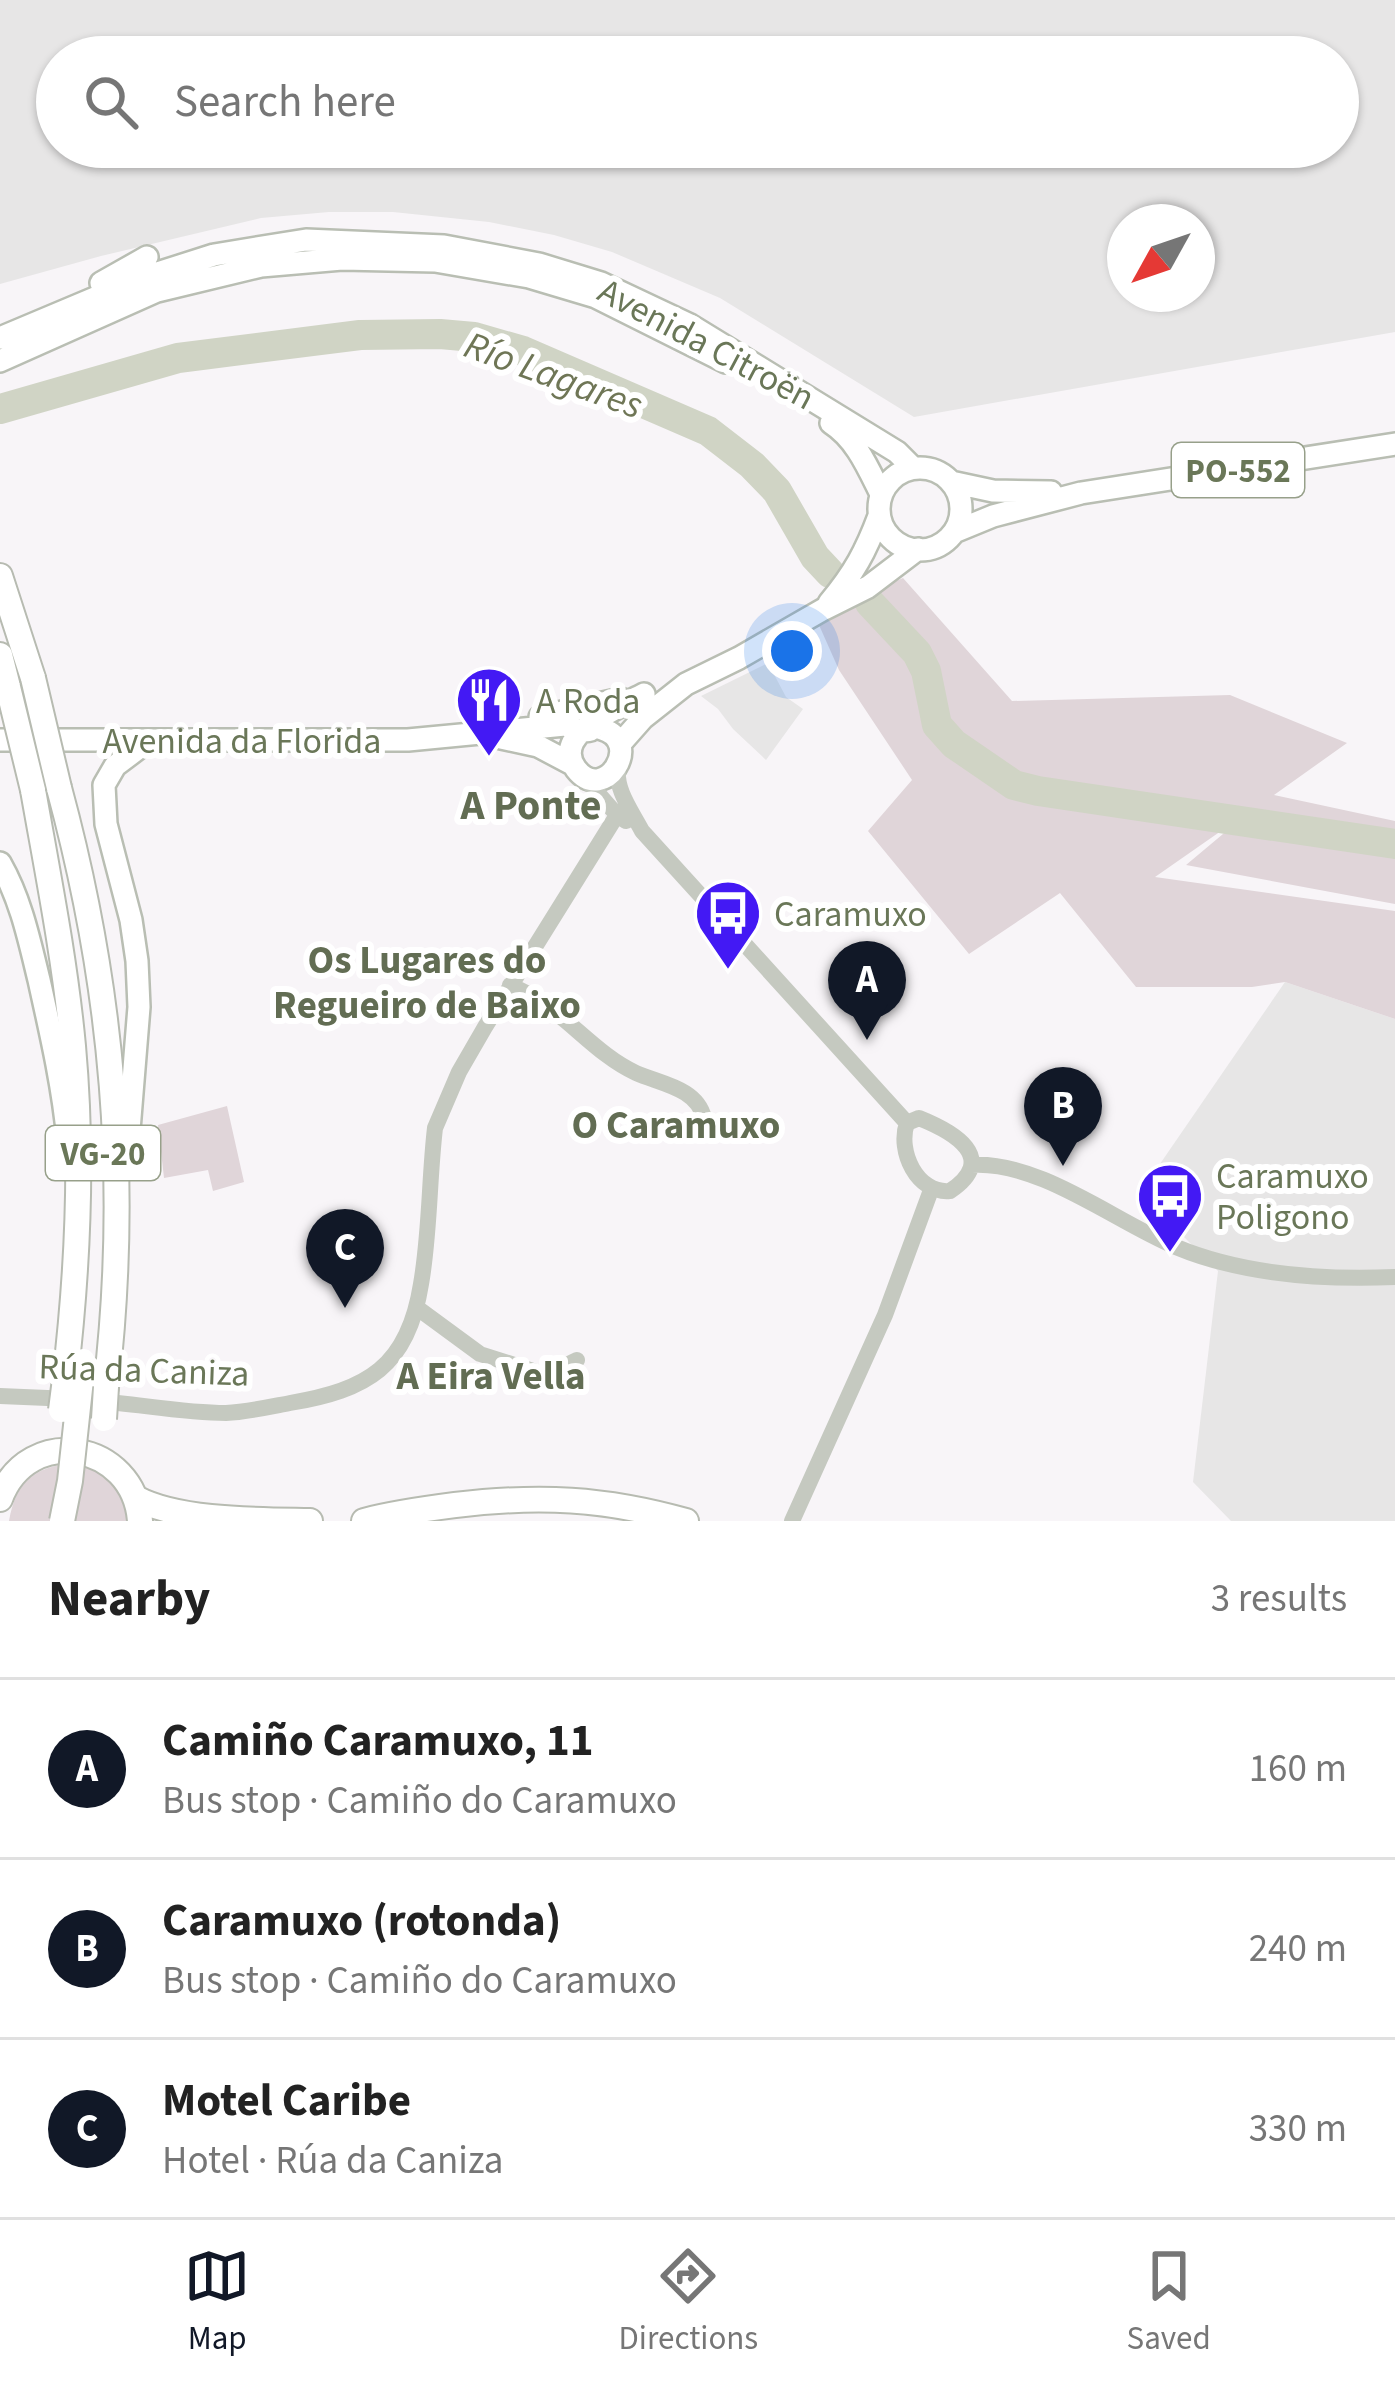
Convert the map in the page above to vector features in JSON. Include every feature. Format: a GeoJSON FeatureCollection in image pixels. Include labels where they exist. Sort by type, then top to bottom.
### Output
{"type":"FeatureCollection","features":[{"type":"Feature","properties":{"kind":"highway","name":"VG-20"},"geometry":{"type":"LineString","coordinates":[[0,576],[33,679],[46,789],[100,1088],[104,1226],[97,1364],[73,1521]]}},
{"type":"Feature","properties":{"kind":"highway","name":"VG-20"},"geometry":{"type":"LineString","coordinates":[[0,655],[46,789]]}},
{"type":"Feature","properties":{"kind":"highway"},"geometry":{"type":"LineString","coordinates":[[40,1456],[61,1410],[76,1245],[77,1150],[73,1048],[46,789]]}},
{"type":"Feature","properties":{"kind":"highway"},"geometry":{"type":"LineString","coordinates":[[46,789],[91,917],[107,1024],[114,1100],[117,1275],[104,1419],[105,1451],[112,1465]]}},
{"type":"Feature","properties":{"kind":"highway","name":"VG-20"},"geometry":{"type":"LineString","coordinates":[[62,1521],[77,1433],[92,1220],[89,1085],[77,944]]}},
{"type":"Feature","properties":{"kind":"highway"},"geometry":{"type":"LineString","coordinates":[[0,1499],[7,1480],[40,1456],[55,1451],[85,1452],[122,1474],[138,1509],[189,1518],[310,1521]]}},
{"type":"Feature","properties":{"kind":"highway"},"geometry":{"type":"LineString","coordinates":[[364,1521],[392,1513],[524,1498],[614,1504],[686,1521]]}},
{"type":"Feature","properties":{"kind":"main road","name":"Avenida Citroën"},"geometry":{"type":"LineString","coordinates":[[0,338],[145,277],[214,255],[307,240],[444,246],[539,263],[602,283],[689,325],[897,452],[913,468]]}},
{"type":"Feature","properties":{"kind":"main road"},"geometry":{"type":"LineString","coordinates":[[50,316],[147,257]]}},
{"type":"Feature","properties":{"kind":"main road"},"geometry":{"type":"LineString","coordinates":[[0,361],[157,292],[261,266],[342,259],[435,262],[529,277],[596,297],[772,386],[842,429],[862,457],[884,529],[905,547],[941,544],[954,532],[994,516],[1081,493]]}},
{"type":"Feature","properties":{"kind":"main road","name":"PO-552"},"geometry":{"type":"LineString","coordinates":[[1081,493],[1395,445]]}},
{"type":"Feature","properties":{"kind":"main road"},"geometry":{"type":"LineString","coordinates":[[880,505],[888,482],[899,473],[927,468],[951,482],[958,494],[961,506],[954,532]]}},
{"type":"Feature","properties":{"kind":"main road"},"geometry":{"type":"LineString","coordinates":[[951,482],[993,490],[1081,493]]}},
{"type":"Feature","properties":{"kind":"main road","name":"Avenida da Florida"},"geometry":{"type":"LineString","coordinates":[[860,582],[880,505]]}},
{"type":"Feature","properties":{"kind":"main road","name":"Avenida da Florida"},"geometry":{"type":"LineString","coordinates":[[619,755],[643,718],[686,684],[739,658],[918,549]]}},
{"type":"Feature","properties":{"kind":"main road","name":"Avenida da Florida"},"geometry":{"type":"LineString","coordinates":[[483,734],[686,684]]}},
{"type":"Feature","properties":{"kind":"main road","name":"Avenida da Florida"},"geometry":{"type":"LineString","coordinates":[[0,740],[408,740],[565,725],[584,730],[644,694]]}},
{"type":"Feature","properties":{"kind":"main road"},"geometry":{"type":"LineString","coordinates":[[584,730],[605,730],[614,735],[619,755],[611,774],[591,779],[576,769],[570,751],[584,730]]}},
{"type":"Feature","properties":{"kind":"main road","name":"Avenida da Florida"},"geometry":{"type":"LineString","coordinates":[[483,734],[538,746],[576,769]]}},
{"type":"Feature","properties":{"kind":"main road"},"geometry":{"type":"LineString","coordinates":[[117,1275],[139,1006],[131,920],[106,824],[104,785],[115,766],[148,741]]}},
{"type":"Feature","properties":{"kind":"main road"},"geometry":{"type":"LineString","coordinates":[[0,863],[23,915],[53,1042],[64,1104],[76,1245]]}},
{"type":"Feature","properties":{"kind":"street"},"geometry":{"type":"LineString","coordinates":[[619,755],[620,793],[642,832],[907,1123]]}},
{"type":"Feature","properties":{"kind":"street"},"geometry":{"type":"LineString","coordinates":[[576,769],[617,815],[642,832]]}},
{"type":"Feature","properties":{"kind":"street","name":"Rúa da Caniza"},"geometry":{"type":"LineString","coordinates":[[0,1396],[226,1413],[312,1400],[366,1382],[386,1366],[398,1349],[421,1286],[435,1128],[459,1072],[617,815]]}},
{"type":"Feature","properties":{"kind":"street"},"geometry":{"type":"LineString","coordinates":[[510,986],[541,1001],[625,1066],[687,1095],[704,1118]]}},
{"type":"Feature","properties":{"kind":"street"},"geometry":{"type":"LineString","coordinates":[[919,1118],[951,1133],[961,1140],[973,1165],[969,1175],[950,1191],[931,1190],[920,1183],[902,1136],[907,1123],[919,1118]]}},
{"type":"Feature","properties":{"kind":"street"},"geometry":{"type":"LineString","coordinates":[[973,1165],[1001,1165],[1034,1175],[1194,1254],[1288,1273],[1395,1277]]}},
{"type":"Feature","properties":{"kind":"street"},"geometry":{"type":"LineString","coordinates":[[792,1521],[885,1315],[931,1190]]}},
{"type":"Feature","properties":{"kind":"street"},"geometry":{"type":"LineString","coordinates":[[416,1306],[480,1354],[547,1375],[578,1360]]}},
{"type":"Feature","properties":{"kind":"shaded area"},"geometry":{"type":"Polygon","coordinates":[[[0,0],[1395,0],[1395,332],[914,417],[720,298],[612,252],[489,222],[393,212],[261,218],[0,284],[0,0]]]}},
{"type":"Feature","properties":{"kind":"shaded area"},"geometry":{"type":"Polygon","coordinates":[[[903,578],[1012,701],[1230,695],[1347,743],[1274,795],[1395,821],[1395,904],[1186,865],[1254,808],[1155,877],[1395,911],[1395,1019],[1285,982],[1252,987],[1136,987],[1060,893],[969,954],[868,831],[912,780],[839,670],[815,616],[903,578]]]}},
{"type":"Feature","properties":{"kind":"shaded area"},"geometry":{"type":"Polygon","coordinates":[[[768,663],[786,697],[803,709],[766,760],[701,696],[768,663]]]}},
{"type":"Feature","properties":{"kind":"shaded area"},"geometry":{"type":"Polygon","coordinates":[[[1285,982],[1395,1019],[1395,1521],[1231,1521],[1193,1482],[1218,1271],[1140,1193],[1285,982]]]}},
{"type":"Feature","properties":{"kind":"shaded area"},"geometry":{"type":"Polygon","coordinates":[[[227,1106],[244,1182],[213,1191],[208,1170],[164,1178],[158,1125],[227,1106]]]}},
{"type":"Feature","properties":{"kind":"shaded area"},"geometry":{"type":"Polygon","coordinates":[[[73,1463],[111,1482],[128,1521],[9,1521],[16,1496],[29,1479],[48,1468],[73,1463]]]}},
{"type":"Feature","properties":{"kind":"waterway","name":"Río Lagares"},"geometry":{"type":"LineString","coordinates":[[0,409],[178,358],[360,335],[474,337],[523,351],[708,431],[777,491],[815,557],[830,573]]}},
{"type":"Feature","properties":{"kind":"waterway","name":"Río Lagares"},"geometry":{"type":"LineString","coordinates":[[870,603],[917,653],[926,671],[937,725],[954,744],[1014,785],[1395,844]]}},
{"type":"Feature","properties":{"kind":"place","name":"A Roda"},"geometry":{"type":"Point","coordinates":[489,759]}},
{"type":"Feature","properties":{"kind":"place","name":"Caramuxo"},"geometry":{"type":"Point","coordinates":[728,972]}},
{"type":"Feature","properties":{"kind":"place","name":"Camiño Caramuxo, 11"},"geometry":{"type":"Point","coordinates":[867,1040]}},
{"type":"Feature","properties":{"kind":"place","name":"Caramuxo (rotonda)"},"geometry":{"type":"Point","coordinates":[1063,1166]}},
{"type":"Feature","properties":{"kind":"place","name":"Caramuxo Poligono"},"geometry":{"type":"Point","coordinates":[1170,1255]}},
{"type":"Feature","properties":{"kind":"place","name":"Motel Caribe"},"geometry":{"type":"Point","coordinates":[345,1308]}},
{"type":"Feature","properties":{"kind":"district","name":"A Ponte"},"geometry":{"type":"Point","coordinates":[531,804]}},
{"type":"Feature","properties":{"kind":"district","name":"Os Lugares do Regueiro de Baixo"},"geometry":{"type":"Point","coordinates":[427,982]}},
{"type":"Feature","properties":{"kind":"district","name":"O Caramuxo"},"geometry":{"type":"Point","coordinates":[676,1124]}},
{"type":"Feature","properties":{"kind":"district","name":"A Eira Vella"},"geometry":{"type":"Point","coordinates":[491,1375]}}]}
